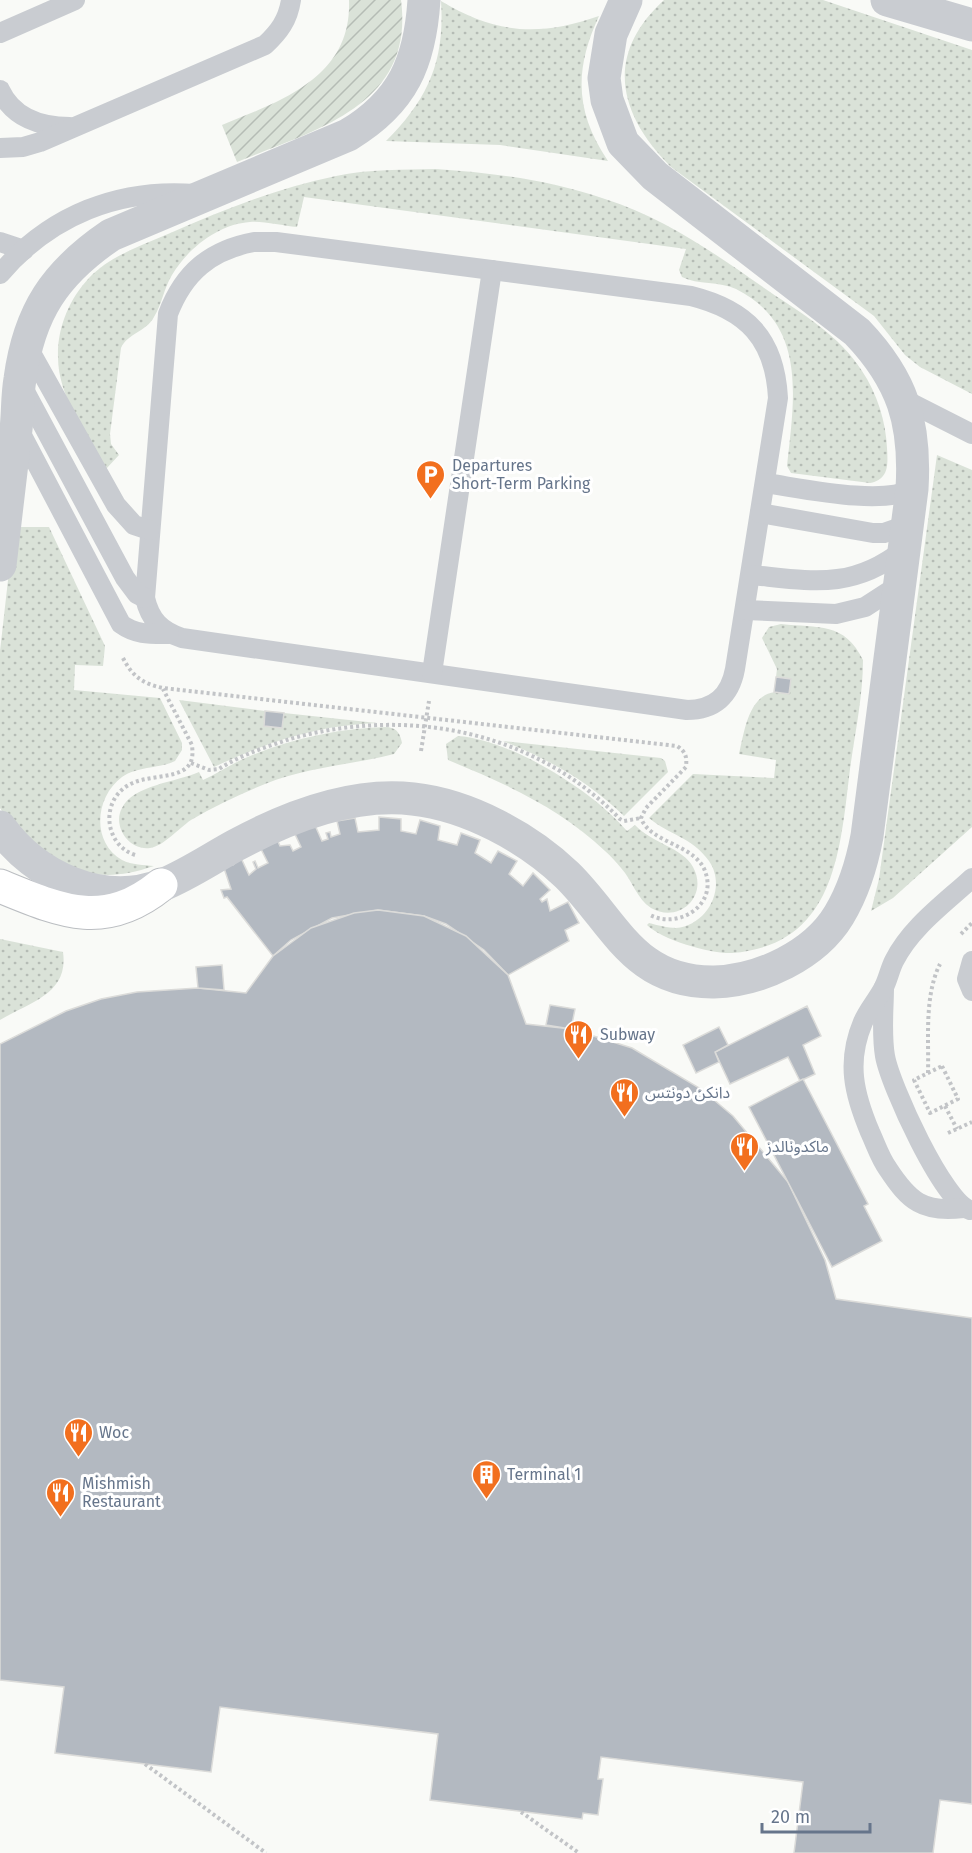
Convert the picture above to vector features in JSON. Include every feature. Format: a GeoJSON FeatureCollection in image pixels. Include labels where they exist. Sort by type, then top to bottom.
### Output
{"type":"FeatureCollection","features":[{"type":"Feature","properties":{"kind":"highway"},"geometry":{"type":"LineString","coordinates":[[0,886],[54,908],[76,913],[98,913],[132,905],[161,885]]}},
{"type":"Feature","properties":{"kind":"street"},"geometry":{"type":"LineString","coordinates":[[0,565],[19,381],[26,344],[46,298],[64,274],[86,252],[111,235],[348,135],[385,108],[410,71],[423,26],[424,0]]}},
{"type":"Feature","properties":{"kind":"street"},"geometry":{"type":"LineString","coordinates":[[0,827],[25,857],[61,879],[104,890],[133,891],[161,885],[273,826],[309,813],[375,800],[412,799],[480,819],[513,835],[540,853],[588,897],[621,941],[657,969],[675,976],[714,982],[757,975],[777,967],[801,953],[821,937],[838,917],[853,888],[863,859],[912,489],[914,459],[911,428],[903,399],[876,352],[857,332],[655,176],[624,142],[607,100],[604,78],[611,34],[626,0]]}},
{"type":"Feature","properties":{"kind":"street"},"geometry":{"type":"LineString","coordinates":[[887,0],[972,25]]}},
{"type":"Feature","properties":{"kind":"lane"},"geometry":{"type":"LineString","coordinates":[[0,33],[75,0]]}},
{"type":"Feature","properties":{"kind":"lane"},"geometry":{"type":"LineString","coordinates":[[0,148],[23,147],[265,45],[278,33],[287,18],[291,0]]}},
{"type":"Feature","properties":{"kind":"lane"},"geometry":{"type":"LineString","coordinates":[[0,90],[12,108],[25,118],[40,124],[74,127]]}},
{"type":"Feature","properties":{"kind":"lane"},"geometry":{"type":"LineString","coordinates":[[0,274],[24,250],[66,218],[111,200],[142,194],[204,195]]}},
{"type":"Feature","properties":{"kind":"lane"},"geometry":{"type":"LineString","coordinates":[[0,242],[24,250]]}},
{"type":"Feature","properties":{"kind":"lane"},"geometry":{"type":"LineString","coordinates":[[16,426],[121,624],[130,631],[142,634],[170,634],[182,638],[700,710],[713,705],[730,689],[752,574],[778,398],[777,378],[772,359],[763,341],[751,326],[733,311],[691,296],[276,242],[254,242],[233,246],[213,255],[195,268],[174,297],[166,324],[145,598],[151,617],[170,634]]}},
{"type":"Feature","properties":{"kind":"lane"},"geometry":{"type":"LineString","coordinates":[[432,673],[492,270]]}},
{"type":"Feature","properties":{"kind":"lane"},"geometry":{"type":"LineString","coordinates":[[26,344],[120,511],[134,525],[149,530]]}},
{"type":"Feature","properties":{"kind":"lane"},"geometry":{"type":"LineString","coordinates":[[19,381],[125,578],[137,594],[145,598]]}},
{"type":"Feature","properties":{"kind":"lane"},"geometry":{"type":"LineString","coordinates":[[903,399],[972,434]]}},
{"type":"Feature","properties":{"kind":"lane"},"geometry":{"type":"LineString","coordinates":[[765,483],[877,497],[898,495],[912,489]]}},
{"type":"Feature","properties":{"kind":"lane"},"geometry":{"type":"LineString","coordinates":[[752,574],[820,582],[838,581],[874,570],[905,537],[893,530],[873,533],[760,513]]}},
{"type":"Feature","properties":{"kind":"lane"},"geometry":{"type":"LineString","coordinates":[[745,610],[836,614],[865,607],[899,585]]}},
{"type":"Feature","properties":{"kind":"lane"},"geometry":{"type":"LineString","coordinates":[[967,1209],[928,1208],[904,1194],[885,1164],[855,1096],[852,1071],[855,1045],[863,1021],[884,987],[894,960],[906,942],[972,878]]}},
{"type":"Feature","properties":{"kind":"lane"},"geometry":{"type":"LineString","coordinates":[[972,961],[967,979],[972,991]]}},
{"type":"Feature","properties":{"kind":"lane"},"geometry":{"type":"LineString","coordinates":[[884,987],[884,1037],[892,1081],[944,1185],[967,1209]]}},
{"type":"Feature","properties":{"kind":"path"},"geometry":{"type":"LineString","coordinates":[[145,857],[124,851],[111,832],[109,818],[111,806],[118,794],[127,786],[139,780],[180,772],[191,763],[192,745],[163,688]]}},
{"type":"Feature","properties":{"kind":"path"},"geometry":{"type":"LineString","coordinates":[[191,763],[209,770],[219,769],[277,743],[329,730],[426,724],[476,734],[537,759],[578,782],[620,819],[624,821],[641,818]]}},
{"type":"Feature","properties":{"kind":"path"},"geometry":{"type":"LineString","coordinates":[[422,751],[424,734]]}},
{"type":"Feature","properties":{"kind":"path"},"geometry":{"type":"LineString","coordinates":[[645,912],[663,920],[683,917],[700,905],[708,886],[701,863],[693,855],[647,827]]}},
{"type":"Feature","properties":{"kind":"path"},"geometry":{"type":"LineString","coordinates":[[957,939],[972,923]]}},
{"type":"Feature","properties":{"kind":"path"},"geometry":{"type":"LineString","coordinates":[[928,1073],[932,985],[942,960]]}},
{"type":"Feature","properties":{"kind":"path"},"geometry":{"type":"LineString","coordinates":[[942,1066],[958,1099],[945,1106],[930,1113],[914,1080],[942,1066]]}},
{"type":"Feature","properties":{"kind":"path"},"geometry":{"type":"LineString","coordinates":[[945,1106],[957,1129]]}},
{"type":"Feature","properties":{"kind":"path"},"geometry":{"type":"LineString","coordinates":[[145,1764],[266,1853]]}},
{"type":"Feature","properties":{"kind":"path"},"geometry":{"type":"LineString","coordinates":[[521,1812],[579,1853]]}},
{"type":"Feature","properties":{"kind":"shaded area"},"geometry":{"type":"Polygon","coordinates":[[[349,0],[401,0],[401,36],[392,66],[376,89],[354,109],[327,125],[237,162],[222,125],[288,95],[308,83],[325,68],[339,49],[347,27],[349,0]]]}},
{"type":"Feature","properties":{"kind":"shaded area"},"geometry":{"type":"Polygon","coordinates":[[[664,0],[823,0],[972,50],[972,394],[920,367],[905,355],[874,316],[671,167],[653,147],[639,126],[630,105],[625,84],[626,63],[632,42],[645,21],[664,0]]]}},
{"type":"Feature","properties":{"kind":"shaded area"},"geometry":{"type":"Polygon","coordinates":[[[441,1],[480,20],[518,29],[557,27],[599,16],[585,55],[582,90],[589,125],[608,161],[500,145],[386,141],[413,110],[431,78],[440,42],[441,1]]]}},
{"type":"Feature","properties":{"kind":"shaded area"},"geometry":{"type":"Polygon","coordinates":[[[436,169],[500,175],[584,192],[628,207],[670,227],[731,265],[832,336],[853,358],[867,380],[880,408],[886,438],[887,460],[884,475],[870,483],[791,473],[787,466],[793,390],[786,343],[775,323],[759,304],[736,289],[682,277],[679,270],[686,249],[304,197],[297,227],[250,222],[227,227],[205,239],[179,265],[169,280],[151,322],[128,339],[121,348],[110,434],[111,444],[119,455],[106,469],[68,401],[59,372],[58,357],[62,325],[70,305],[82,286],[97,270],[126,252],[271,193],[314,181],[360,172],[436,169]]]}},
{"type":"Feature","properties":{"kind":"shaded area"},"geometry":{"type":"Polygon","coordinates":[[[937,455],[972,470],[972,827],[893,898],[871,911],[879,879],[937,455]]]}},
{"type":"Feature","properties":{"kind":"shaded area"},"geometry":{"type":"Polygon","coordinates":[[[14,527],[49,527],[105,646],[103,666],[75,665],[74,690],[160,698],[182,743],[182,750],[175,761],[128,773],[122,777],[106,796],[102,807],[101,831],[112,852],[126,862],[154,866],[107,875],[93,874],[66,865],[38,847],[12,824],[0,808],[0,651],[14,527]]]}},
{"type":"Feature","properties":{"kind":"shaded area"},"geometry":{"type":"Polygon","coordinates":[[[781,624],[818,627],[839,633],[856,648],[863,660],[862,687],[836,861],[826,888],[812,913],[793,932],[767,946],[732,953],[700,949],[675,941],[647,925],[649,923],[676,928],[697,920],[711,903],[715,893],[714,871],[709,861],[688,841],[649,818],[693,774],[774,778],[776,760],[739,754],[745,726],[759,700],[775,692],[789,694],[791,680],[776,677],[777,669],[762,638],[769,627],[781,624]]]}},
{"type":"Feature","properties":{"kind":"shaded area"},"geometry":{"type":"Polygon","coordinates":[[[179,700],[265,711],[264,726],[282,728],[284,713],[377,723],[334,727],[293,736],[214,767],[179,700]]]}},
{"type":"Feature","properties":{"kind":"shaded area"},"geometry":{"type":"Polygon","coordinates":[[[388,727],[398,732],[402,743],[394,754],[313,770],[265,784],[191,820],[155,847],[135,846],[124,836],[121,829],[119,815],[122,808],[128,800],[145,789],[199,772],[203,780],[243,759],[296,740],[332,732],[388,727]]]}},
{"type":"Feature","properties":{"kind":"shaded area"},"geometry":{"type":"Polygon","coordinates":[[[458,736],[502,747],[526,757],[573,784],[627,831],[635,825],[675,850],[693,867],[697,878],[694,897],[681,910],[662,912],[651,908],[642,900],[625,873],[611,857],[570,822],[531,798],[448,760],[446,744],[458,736]]]}},
{"type":"Feature","properties":{"kind":"shaded area"},"geometry":{"type":"Polygon","coordinates":[[[503,741],[661,758],[665,761],[668,772],[624,816],[597,792],[568,772],[503,741]]]}},
{"type":"Feature","properties":{"kind":"shaded area"},"geometry":{"type":"Polygon","coordinates":[[[0,939],[63,952],[63,966],[60,978],[45,995],[0,1020],[0,939]]]}},
{"type":"Feature","properties":{"kind":"building"},"geometry":{"type":"Polygon","coordinates":[[[776,677],[791,679],[789,694],[774,692],[776,677]]]}},
{"type":"Feature","properties":{"kind":"building"},"geometry":{"type":"Polygon","coordinates":[[[265,711],[284,713],[282,728],[264,726],[265,711]]]}},
{"type":"Feature","properties":{"kind":"building"},"geometry":{"type":"Polygon","coordinates":[[[379,817],[401,819],[401,831],[416,834],[420,820],[440,826],[438,840],[457,845],[461,833],[480,840],[475,853],[491,863],[498,851],[517,861],[509,874],[523,886],[533,873],[550,890],[540,899],[542,902],[547,899],[550,911],[568,902],[579,923],[565,930],[569,941],[508,975],[484,950],[446,924],[424,916],[378,910],[332,918],[291,940],[273,956],[227,897],[224,898],[221,890],[231,889],[222,862],[233,865],[241,858],[249,875],[256,869],[253,862],[255,861],[258,868],[268,863],[260,847],[277,839],[280,846],[290,845],[293,851],[301,847],[294,832],[314,823],[322,841],[328,839],[326,833],[330,832],[331,837],[340,834],[337,821],[355,818],[358,832],[379,830],[379,817]]]}},
{"type":"Feature","properties":{"kind":"building","name":"Terminal 1"},"geometry":{"type":"Polygon","coordinates":[[[378,910],[424,916],[466,936],[508,975],[526,1024],[571,1029],[632,1048],[701,1089],[733,1116],[788,1182],[825,1260],[836,1299],[972,1318],[972,1804],[940,1800],[933,1853],[794,1853],[803,1782],[601,1757],[598,1779],[603,1779],[598,1815],[583,1813],[582,1819],[430,1800],[438,1734],[220,1707],[211,1772],[55,1753],[64,1687],[0,1680],[0,1044],[66,1011],[101,999],[137,992],[198,988],[246,993],[273,956],[311,928],[354,913],[378,910]]]}},
{"type":"Feature","properties":{"kind":"building"},"geometry":{"type":"Polygon","coordinates":[[[222,965],[224,990],[198,988],[196,967],[222,965]]]}},
{"type":"Feature","properties":{"kind":"building"},"geometry":{"type":"Polygon","coordinates":[[[550,1005],[575,1009],[571,1029],[546,1025],[550,1005]]]}},
{"type":"Feature","properties":{"kind":"building"},"geometry":{"type":"Polygon","coordinates":[[[807,1006],[821,1036],[803,1045],[815,1074],[800,1081],[788,1057],[730,1084],[715,1052],[807,1006]]]}},
{"type":"Feature","properties":{"kind":"building"},"geometry":{"type":"Polygon","coordinates":[[[719,1027],[728,1045],[715,1052],[719,1062],[696,1073],[683,1045],[719,1027]]]}},
{"type":"Feature","properties":{"kind":"building"},"geometry":{"type":"Polygon","coordinates":[[[803,1079],[868,1204],[864,1206],[882,1241],[832,1267],[749,1107],[803,1079]]]}},
{"type":"Feature","properties":{"kind":"place","name":"Departures Short-Term Parking"},"geometry":{"type":"Point","coordinates":[431,500]}},
{"type":"Feature","properties":{"kind":"place","name":"Subway"},"geometry":{"type":"Point","coordinates":[579,1060]}},
{"type":"Feature","properties":{"kind":"place","name":"دانكن دونتس"},"geometry":{"type":"Point","coordinates":[624,1118]}},
{"type":"Feature","properties":{"kind":"place","name":"ماكدونالدز"},"geometry":{"type":"Point","coordinates":[745,1172]}},
{"type":"Feature","properties":{"kind":"place","name":"Woc"},"geometry":{"type":"Point","coordinates":[78,1458]}},
{"type":"Feature","properties":{"kind":"place","name":"Terminal 1"},"geometry":{"type":"Point","coordinates":[486,1500]}},
{"type":"Feature","properties":{"kind":"place","name":"Mishmish Restaurant"},"geometry":{"type":"Point","coordinates":[61,1518]}}]}
